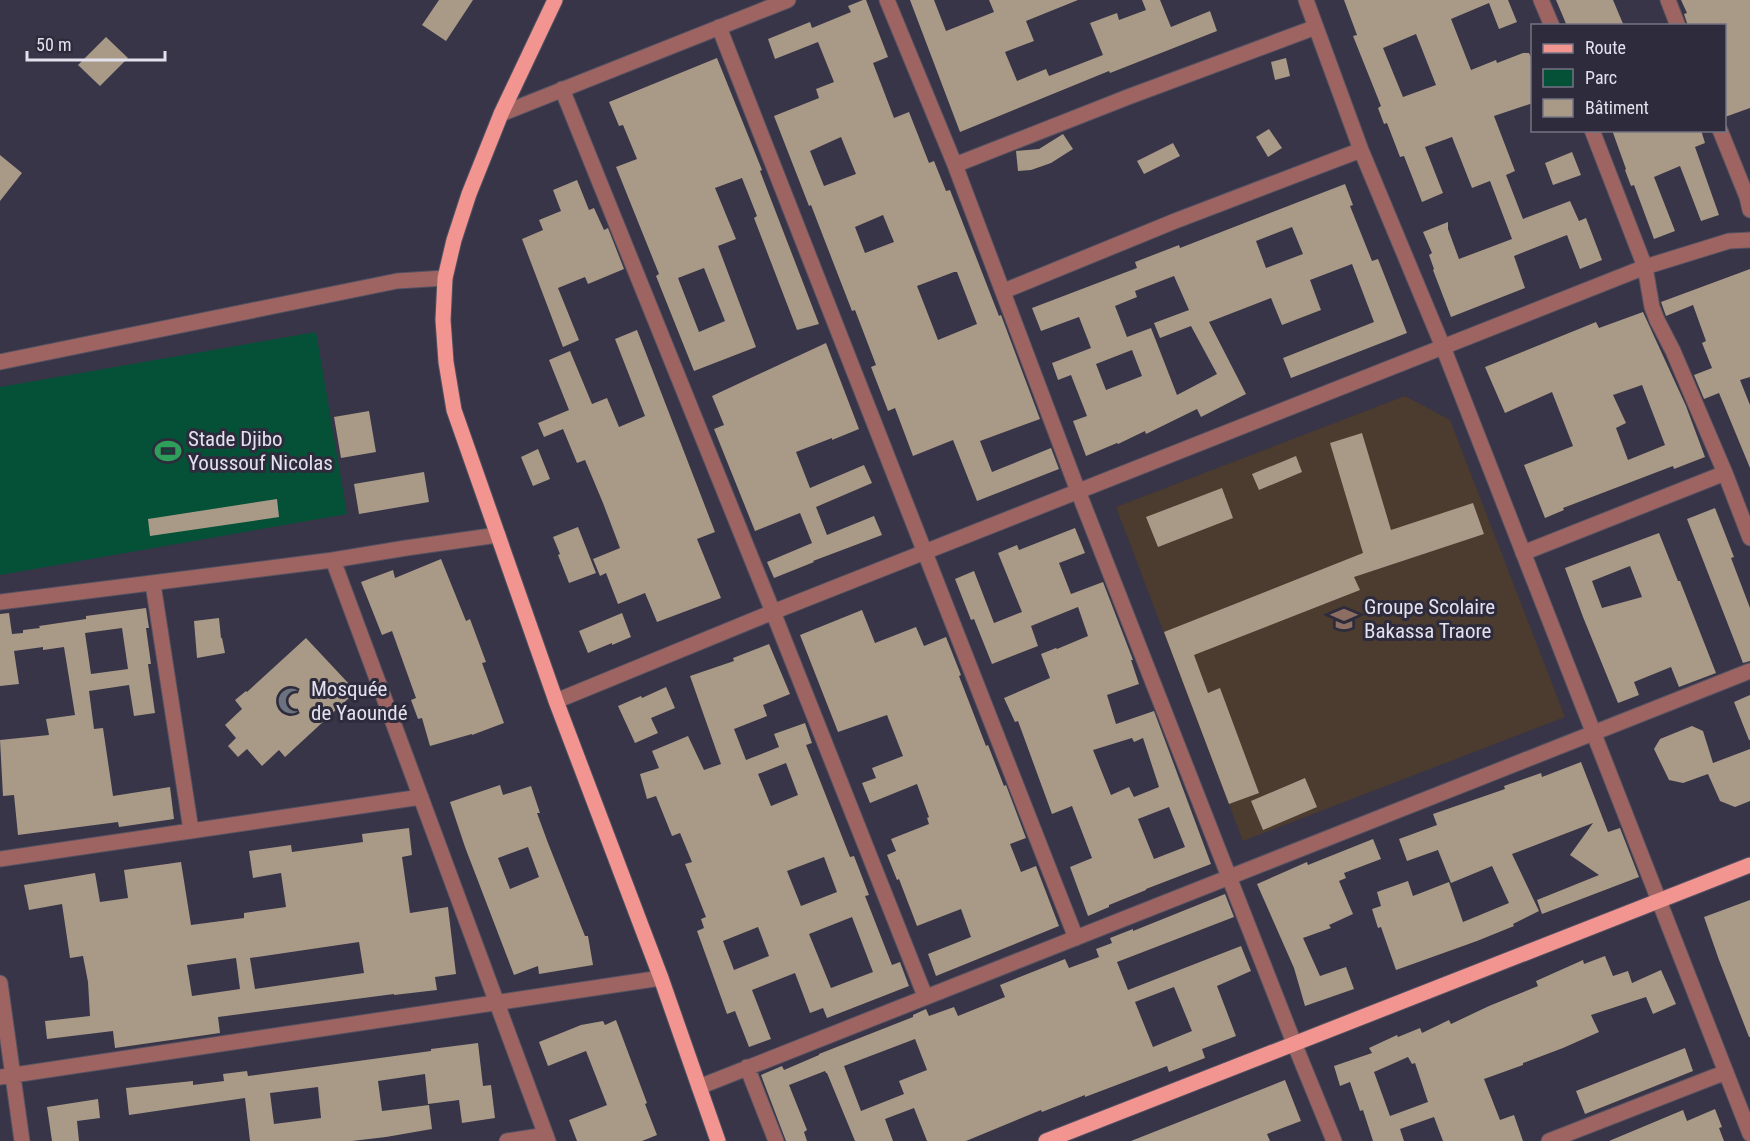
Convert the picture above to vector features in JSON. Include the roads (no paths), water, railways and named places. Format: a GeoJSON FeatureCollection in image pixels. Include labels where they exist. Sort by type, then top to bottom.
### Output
{"type":"FeatureCollection","features":[{"type":"Feature","properties":{"kind":"main road"},"geometry":{"type":"LineString","coordinates":[[555,0],[501,114],[469,194],[454,240],[445,278],[443,320],[446,362],[454,410],[556,701],[661,978],[718,1141]]}},
{"type":"Feature","properties":{"kind":"main road"},"geometry":{"type":"LineString","coordinates":[[1046,1141],[1750,865]]}},
{"type":"Feature","properties":{"kind":"street"},"geometry":{"type":"LineString","coordinates":[[501,114],[788,0]]}},
{"type":"Feature","properties":{"kind":"street"},"geometry":{"type":"LineString","coordinates":[[887,0],[956,165],[1078,491],[1334,1141]]}},
{"type":"Feature","properties":{"kind":"street"},"geometry":{"type":"LineString","coordinates":[[1306,0],[1361,150],[1443,347],[1750,1134]]}},
{"type":"Feature","properties":{"kind":"street"},"geometry":{"type":"LineString","coordinates":[[1541,0],[1551,24]]}},
{"type":"Feature","properties":{"kind":"street"},"geometry":{"type":"LineString","coordinates":[[1668,0],[1677,24]]}},
{"type":"Feature","properties":{"kind":"street"},"geometry":{"type":"LineString","coordinates":[[719,27],[1076,938]]}},
{"type":"Feature","properties":{"kind":"street"},"geometry":{"type":"LineString","coordinates":[[956,165],[1128,97],[1316,27]]}},
{"type":"Feature","properties":{"kind":"street"},"geometry":{"type":"LineString","coordinates":[[562,89],[925,996]]}},
{"type":"Feature","properties":{"kind":"street"},"geometry":{"type":"LineString","coordinates":[[1593,132],[1645,267],[1652,307],[1657,320],[1673,351],[1750,538]]}},
{"type":"Feature","properties":{"kind":"street"},"geometry":{"type":"LineString","coordinates":[[1721,132],[1747,196],[1750,210]]}},
{"type":"Feature","properties":{"kind":"street"},"geometry":{"type":"LineString","coordinates":[[1004,291],[1174,221],[1361,150]]}},
{"type":"Feature","properties":{"kind":"street"},"geometry":{"type":"LineString","coordinates":[[556,701],[773,612],[1645,267],[1729,241],[1750,240]]}},
{"type":"Feature","properties":{"kind":"street"},"geometry":{"type":"LineString","coordinates":[[0,362],[397,281],[445,278]]}},
{"type":"Feature","properties":{"kind":"street"},"geometry":{"type":"LineString","coordinates":[[1523,553],[1725,473]]}},
{"type":"Feature","properties":{"kind":"street"},"geometry":{"type":"LineString","coordinates":[[0,602],[333,560],[498,535]]}},
{"type":"Feature","properties":{"kind":"street"},"geometry":{"type":"LineString","coordinates":[[333,560],[547,1138],[507,1141]]}},
{"type":"Feature","properties":{"kind":"street"},"geometry":{"type":"LineString","coordinates":[[153,584],[192,830]]}},
{"type":"Feature","properties":{"kind":"street"},"geometry":{"type":"LineString","coordinates":[[699,1087],[1750,671]]}},
{"type":"Feature","properties":{"kind":"street"},"geometry":{"type":"LineString","coordinates":[[0,859],[421,797]]}},
{"type":"Feature","properties":{"kind":"street"},"geometry":{"type":"LineString","coordinates":[[7,1076],[661,978]]}},
{"type":"Feature","properties":{"kind":"street"},"geometry":{"type":"LineString","coordinates":[[0,983],[7,1076],[22,1141]]}},
{"type":"Feature","properties":{"kind":"street"},"geometry":{"type":"LineString","coordinates":[[747,1067],[776,1141]]}},
{"type":"Feature","properties":{"kind":"street"},"geometry":{"type":"LineString","coordinates":[[1549,1141],[1726,1072]]}},
{"type":"Feature","properties":{"kind":"place","name":"Stade Djibo Youssouf Nicolas"},"geometry":{"type":"Point","coordinates":[168,451]}},
{"type":"Feature","properties":{"kind":"place","name":"Groupe Scolaire Bakassa Traore"},"geometry":{"type":"Point","coordinates":[1344,619]}},
{"type":"Feature","properties":{"kind":"place","name":"Mosquée de Yaoundé"},"geometry":{"type":"Point","coordinates":[291,701]}}]}
